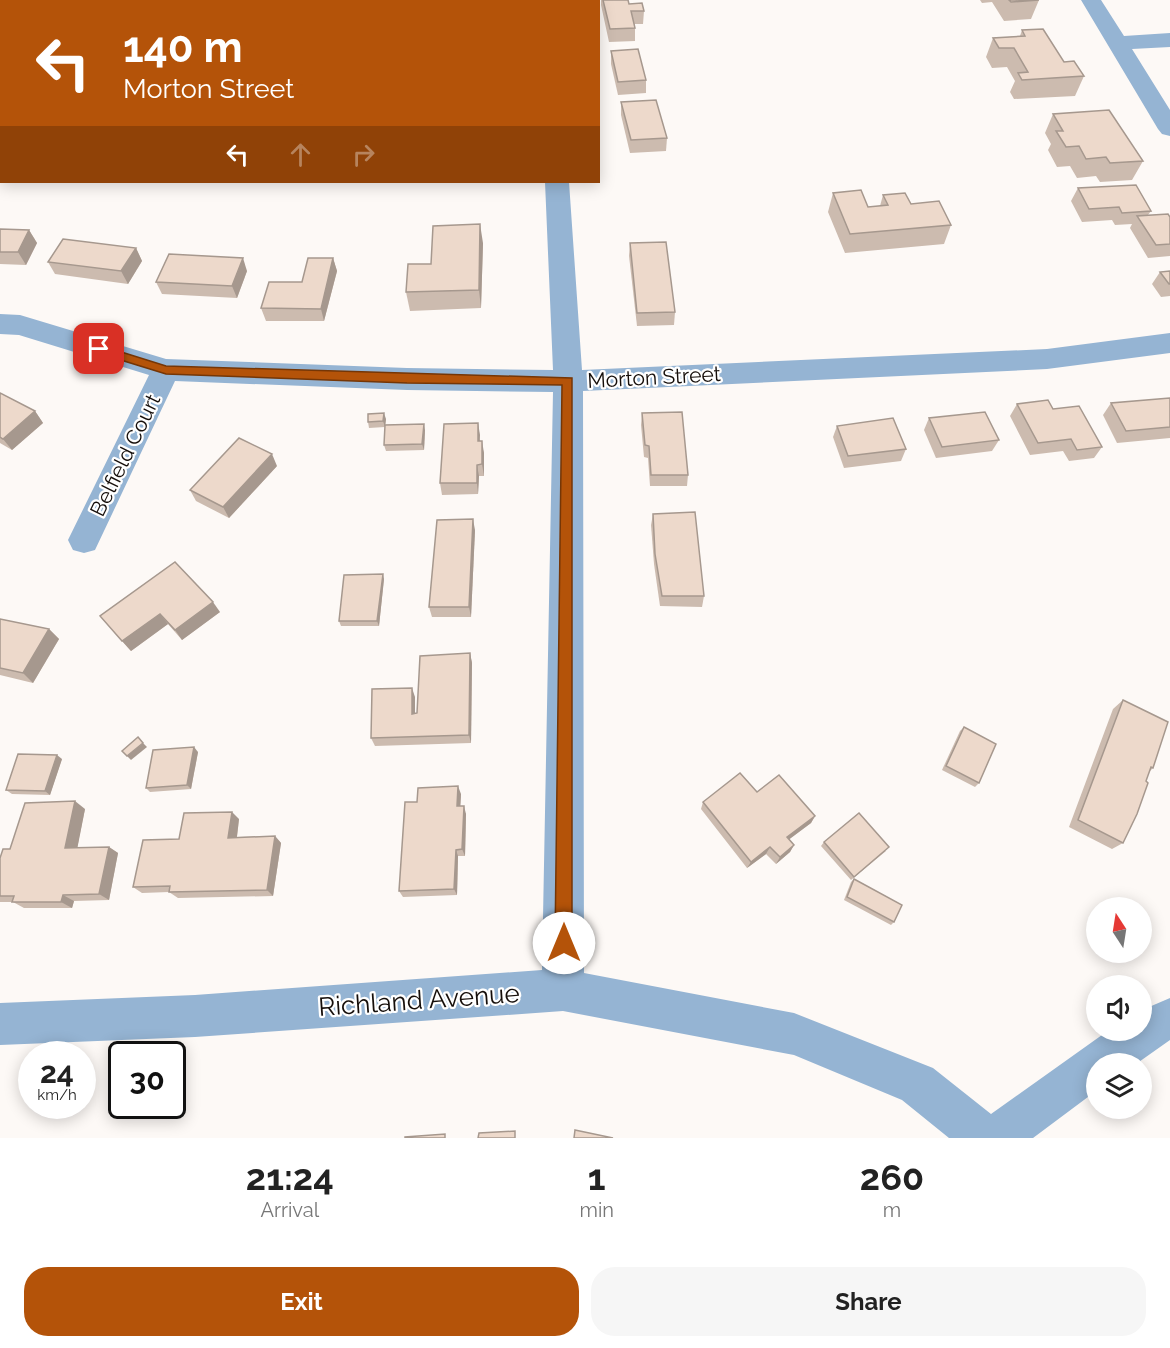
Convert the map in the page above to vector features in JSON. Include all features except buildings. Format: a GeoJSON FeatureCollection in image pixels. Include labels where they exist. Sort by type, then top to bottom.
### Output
{"type":"FeatureCollection","features":[{"type":"Feature","properties":{"kind":"street"},"geometry":{"type":"LineString","coordinates":[[1091,0],[1170,129]]}},
{"type":"Feature","properties":{"kind":"street"},"geometry":{"type":"LineString","coordinates":[[1117,43],[1170,40]]}},
{"type":"Feature","properties":{"kind":"street"},"geometry":{"type":"LineString","coordinates":[[557,183],[568,381],[563,990]]}},
{"type":"Feature","properties":{"kind":"street","name":"Morton Street"},"geometry":{"type":"LineString","coordinates":[[0,324],[20,326],[166,370],[407,379],[568,381],[1047,359],[1170,343]]}},
{"type":"Feature","properties":{"kind":"street","name":"Belfield Court"},"geometry":{"type":"LineString","coordinates":[[84,540],[166,370]]}},
{"type":"Feature","properties":{"kind":"street","name":"Richland Avenue"},"geometry":{"type":"LineString","coordinates":[[0,1024],[195,1016],[563,990],[794,1034],[917,1084],[985,1138]]}},
{"type":"Feature","properties":{"kind":"street"},"geometry":{"type":"LineString","coordinates":[[1113,1053],[1151,1027],[1170,1019]]}},
{"type":"Feature","properties":{"kind":"street"},"geometry":{"type":"LineString","coordinates":[[995,1138],[1086,1072]]}},
{"type":"Feature","properties":{"kind":"route"},"geometry":{"type":"LineString","coordinates":[[99,349],[166,370],[407,379],[568,381],[564,943]]}}]}
